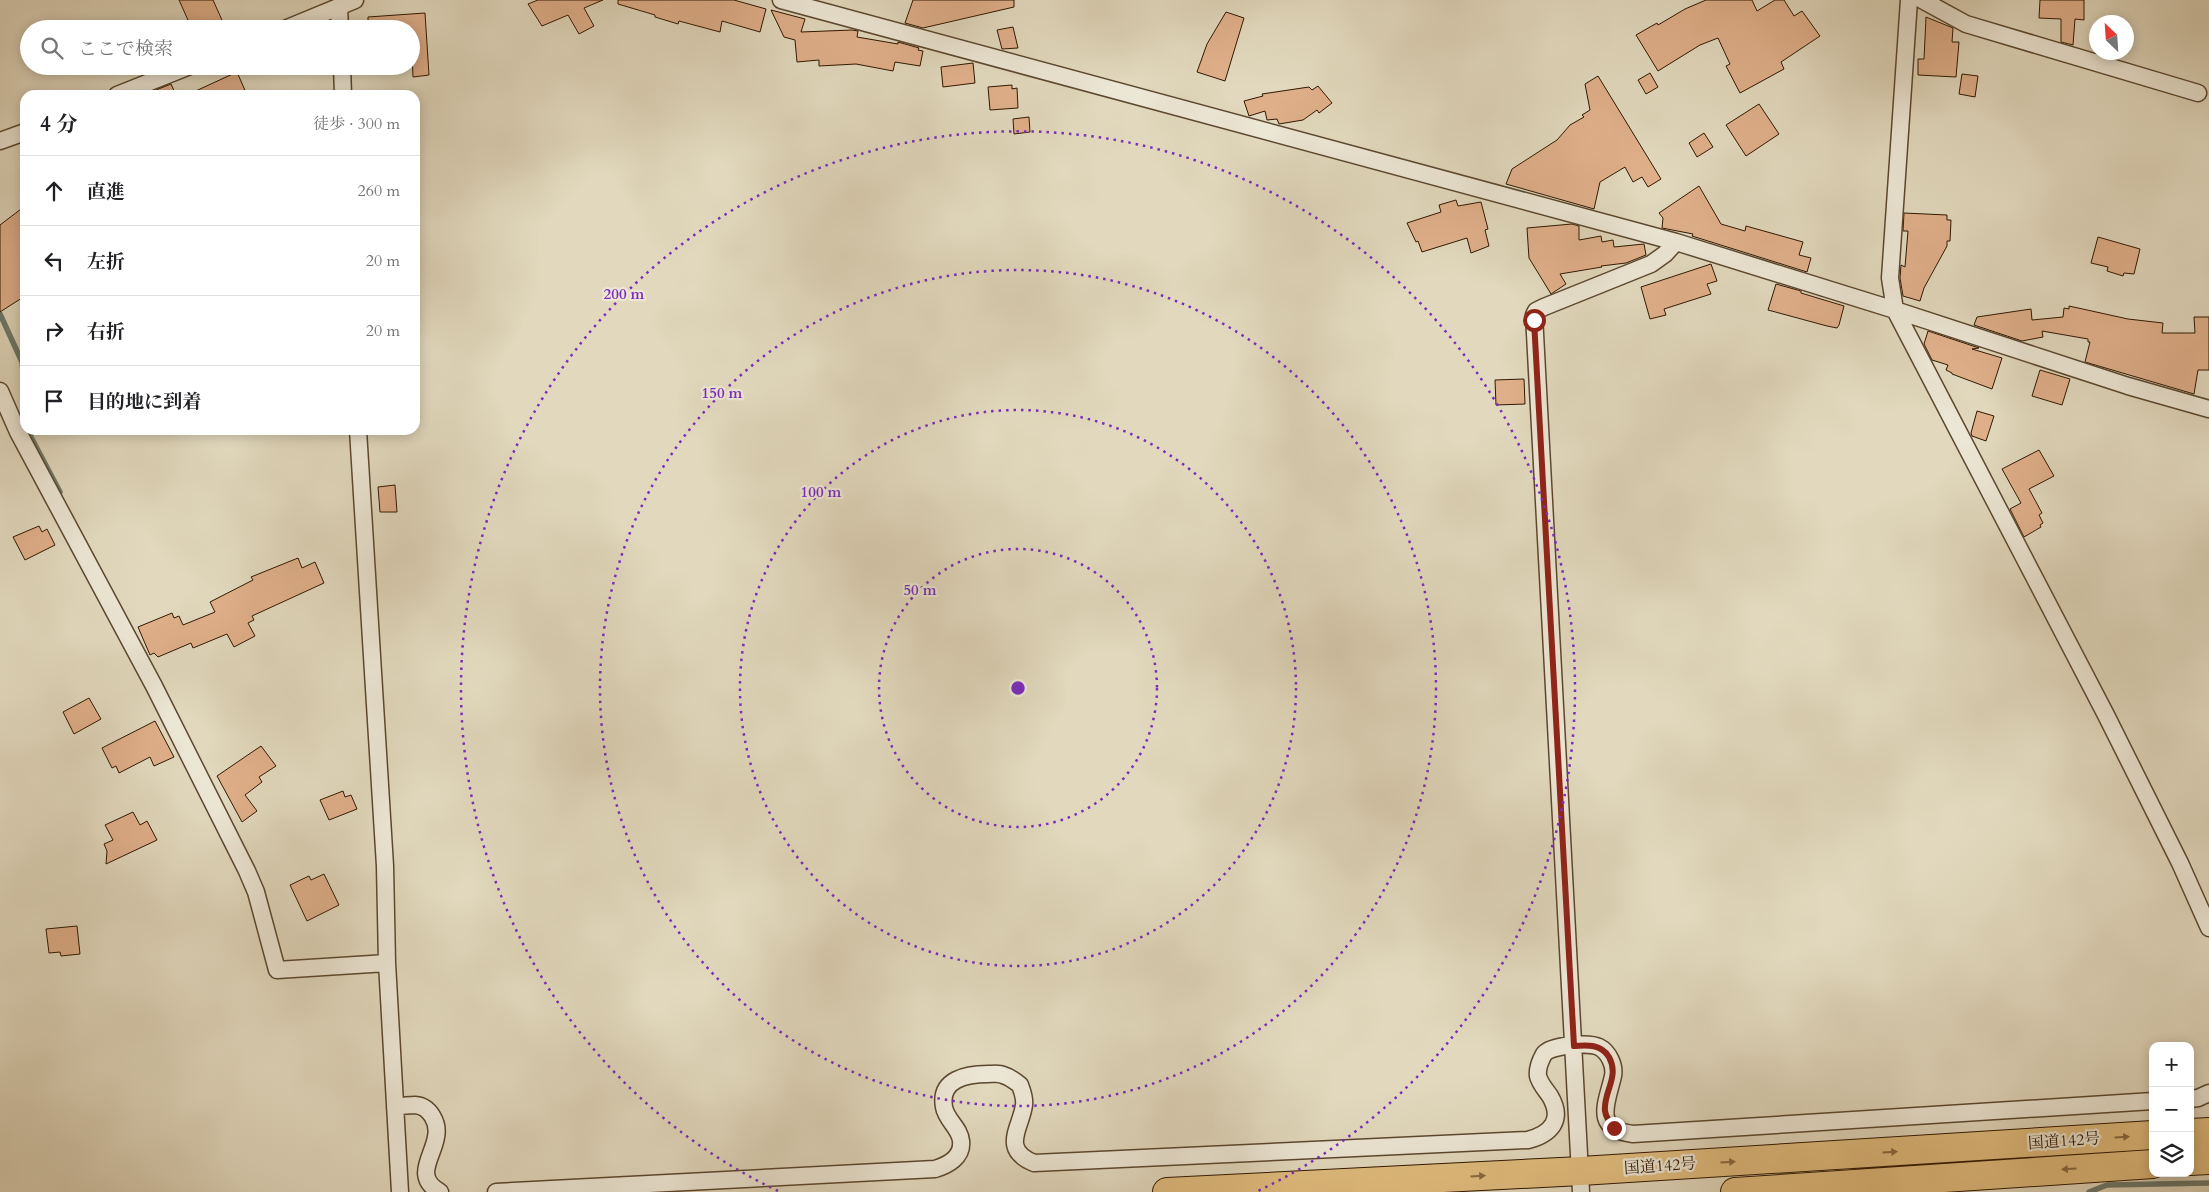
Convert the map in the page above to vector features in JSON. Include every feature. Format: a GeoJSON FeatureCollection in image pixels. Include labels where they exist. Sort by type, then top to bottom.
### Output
{"type":"FeatureCollection","features":[{"type":"Feature","properties":{"kind":"highway"},"geometry":{"type":"LineString","coordinates":[[2194,1133],[2209,1132]]}},
{"type":"Feature","properties":{"kind":"highway","name":"国道142号"},"geometry":{"type":"LineString","coordinates":[[1167,1192],[1581,1181],[2149,1135]]}},
{"type":"Feature","properties":{"kind":"highway"},"geometry":{"type":"LineString","coordinates":[[2194,1161],[2209,1160]]}},
{"type":"Feature","properties":{"kind":"highway","name":"国道142号"},"geometry":{"type":"LineString","coordinates":[[1736,1192],[1972,1184],[2149,1164]]}},
{"type":"Feature","properties":{"kind":"street"},"geometry":{"type":"LineString","coordinates":[[307,20],[356,0]]}},
{"type":"Feature","properties":{"kind":"street"},"geometry":{"type":"LineString","coordinates":[[781,0],[1676,242],[1895,310],[2128,386],[2209,409]]}},
{"type":"Feature","properties":{"kind":"street"},"geometry":{"type":"LineString","coordinates":[[1909,0],[1890,278],[1895,310],[2106,714],[2180,863],[2209,928]]}},
{"type":"Feature","properties":{"kind":"street"},"geometry":{"type":"LineString","coordinates":[[1922,0],[1966,24],[2198,94]]}},
{"type":"Feature","properties":{"kind":"street"},"geometry":{"type":"LineString","coordinates":[[339,7],[340,20]]}},
{"type":"Feature","properties":{"kind":"street"},"geometry":{"type":"LineString","coordinates":[[130,90],[167,75]]}},
{"type":"Feature","properties":{"kind":"street"},"geometry":{"type":"LineString","coordinates":[[342,75],[343,90]]}},
{"type":"Feature","properties":{"kind":"street"},"geometry":{"type":"LineString","coordinates":[[0,141],[20,134]]}},
{"type":"Feature","properties":{"kind":"street"},"geometry":{"type":"LineString","coordinates":[[1581,1181],[1534,315],[1536,311],[1544,307],[1651,264],[1665,254],[1676,242]]}},
{"type":"Feature","properties":{"kind":"street"},"geometry":{"type":"LineString","coordinates":[[0,391],[18,432],[154,686],[247,871],[256,892],[277,970],[387,963]]}},
{"type":"Feature","properties":{"kind":"street"},"geometry":{"type":"LineString","coordinates":[[358,435],[385,866],[387,963],[400,1192]]}},
{"type":"Feature","properties":{"kind":"street"},"geometry":{"type":"LineString","coordinates":[[496,1192],[935,1169],[946,1166],[955,1159],[962,1141],[958,1131],[946,1114],[944,1095],[956,1079],[984,1074],[1002,1074],[1020,1085],[1024,1104],[1014,1136],[1015,1145],[1020,1154],[1034,1163],[1528,1140],[1539,1137],[1549,1131],[1556,1113],[1554,1104],[1538,1076],[1538,1067],[1546,1052],[1556,1047],[1590,1045],[1599,1047],[1607,1054],[1612,1064],[1614,1073],[1605,1103],[1605,1112],[1614,1128],[1622,1133],[1633,1134],[2149,1101]]}},
{"type":"Feature","properties":{"kind":"street"},"geometry":{"type":"LineString","coordinates":[[2194,1098],[2209,1093]]}},
{"type":"Feature","properties":{"kind":"street"},"geometry":{"type":"LineString","coordinates":[[395,1107],[415,1105],[430,1112],[437,1130],[436,1138],[426,1163],[426,1172],[434,1188],[440,1192]]}},
{"type":"Feature","properties":{"kind":"building"},"geometry":{"type":"Polygon","coordinates":[[[179,0],[213,0],[222,20],[188,20],[179,0]]]}},
{"type":"Feature","properties":{"kind":"building"},"geometry":{"type":"Polygon","coordinates":[[[538,0],[603,0],[584,8],[594,26],[579,34],[568,15],[542,26],[528,4],[538,0]]]}},
{"type":"Feature","properties":{"kind":"building"},"geometry":{"type":"Polygon","coordinates":[[[618,0],[734,0],[766,9],[760,32],[722,21],[720,32],[679,21],[678,24],[655,17],[655,15],[618,4],[618,0]]]}},
{"type":"Feature","properties":{"kind":"building"},"geometry":{"type":"Polygon","coordinates":[[[913,0],[1014,0],[1014,7],[923,28],[905,23],[913,0]]]}},
{"type":"Feature","properties":{"kind":"building"},"geometry":{"type":"Polygon","coordinates":[[[1706,0],[1752,0],[1757,11],[1775,0],[1784,0],[1794,16],[1802,11],[1820,36],[1781,62],[1784,69],[1740,93],[1726,66],[1730,64],[1718,38],[1700,45],[1658,71],[1636,35],[1706,0]]]}},
{"type":"Feature","properties":{"kind":"building"},"geometry":{"type":"Polygon","coordinates":[[[2040,0],[2084,0],[2084,20],[2075,19],[2073,45],[2061,42],[2061,19],[2039,18],[2040,0]]]}},
{"type":"Feature","properties":{"kind":"building"},"geometry":{"type":"Polygon","coordinates":[[[771,10],[805,19],[801,32],[852,30],[858,31],[857,37],[898,44],[898,42],[919,48],[918,50],[923,51],[920,66],[895,62],[893,71],[856,64],[819,66],[819,60],[797,62],[795,40],[784,37],[771,10]]]}},
{"type":"Feature","properties":{"kind":"building"},"geometry":{"type":"Polygon","coordinates":[[[1226,12],[1244,18],[1225,81],[1197,72],[1207,44],[1226,12]]]}},
{"type":"Feature","properties":{"kind":"building"},"geometry":{"type":"Polygon","coordinates":[[[425,13],[429,75],[413,77],[413,75],[420,75],[420,20],[368,20],[368,17],[425,13]]]}},
{"type":"Feature","properties":{"kind":"building"},"geometry":{"type":"Polygon","coordinates":[[[1926,17],[1953,28],[1952,42],[1959,42],[1956,77],[1918,75],[1918,59],[1924,59],[1926,17]]]}},
{"type":"Feature","properties":{"kind":"building"},"geometry":{"type":"Polygon","coordinates":[[[1013,27],[1018,48],[1002,49],[997,30],[1013,27]]]}},
{"type":"Feature","properties":{"kind":"building"},"geometry":{"type":"Polygon","coordinates":[[[973,63],[975,83],[943,87],[941,67],[973,63]]]}},
{"type":"Feature","properties":{"kind":"building"},"geometry":{"type":"Polygon","coordinates":[[[1650,73],[1658,87],[1646,94],[1638,80],[1650,73]]]}},
{"type":"Feature","properties":{"kind":"building"},"geometry":{"type":"Polygon","coordinates":[[[1962,74],[1978,76],[1975,97],[1959,94],[1962,74]]]}},
{"type":"Feature","properties":{"kind":"building"},"geometry":{"type":"Polygon","coordinates":[[[230,75],[238,75],[245,90],[198,90],[230,75]]]}},
{"type":"Feature","properties":{"kind":"building"},"geometry":{"type":"Polygon","coordinates":[[[1598,76],[1661,179],[1648,187],[1642,177],[1633,182],[1625,167],[1600,182],[1594,209],[1506,184],[1512,169],[1557,140],[1570,125],[1584,117],[1582,115],[1590,110],[1585,84],[1598,76]]]}},
{"type":"Feature","properties":{"kind":"building"},"geometry":{"type":"Polygon","coordinates":[[[171,84],[174,90],[156,90],[171,84]]]}},
{"type":"Feature","properties":{"kind":"building"},"geometry":{"type":"Polygon","coordinates":[[[1012,85],[1012,89],[1017,88],[1018,108],[990,110],[988,87],[1012,85]]]}},
{"type":"Feature","properties":{"kind":"building"},"geometry":{"type":"Polygon","coordinates":[[[1318,86],[1332,103],[1319,113],[1317,110],[1303,120],[1279,124],[1277,119],[1267,120],[1265,111],[1249,116],[1244,101],[1263,96],[1262,94],[1309,87],[1312,90],[1318,86]]]}},
{"type":"Feature","properties":{"kind":"building"},"geometry":{"type":"Polygon","coordinates":[[[1759,104],[1779,134],[1746,156],[1726,125],[1759,104]]]}},
{"type":"Feature","properties":{"kind":"building"},"geometry":{"type":"Polygon","coordinates":[[[1029,117],[1030,132],[1014,134],[1013,119],[1029,117]]]}},
{"type":"Feature","properties":{"kind":"building"},"geometry":{"type":"Polygon","coordinates":[[[1704,133],[1713,147],[1697,157],[1689,143],[1704,133]]]}},
{"type":"Feature","properties":{"kind":"building"},"geometry":{"type":"Polygon","coordinates":[[[1699,186],[1721,224],[1745,231],[1746,226],[1803,242],[1799,255],[1811,258],[1807,272],[1692,236],[1693,234],[1662,228],[1663,218],[1659,213],[1699,186]]]}},
{"type":"Feature","properties":{"kind":"building"},"geometry":{"type":"Polygon","coordinates":[[[1456,200],[1458,206],[1481,202],[1488,229],[1485,230],[1489,246],[1471,253],[1467,238],[1422,252],[1418,241],[1416,242],[1407,223],[1441,212],[1439,205],[1456,200]]]}},
{"type":"Feature","properties":{"kind":"building"},"geometry":{"type":"Polygon","coordinates":[[[20,210],[20,299],[0,312],[0,225],[20,210]]]}},
{"type":"Feature","properties":{"kind":"building"},"geometry":{"type":"Polygon","coordinates":[[[1904,213],[1947,215],[1947,220],[1951,220],[1950,241],[1947,241],[1947,246],[1924,288],[1920,301],[1903,296],[1900,278],[1901,265],[1905,267],[1908,231],[1903,231],[1904,213]]]}},
{"type":"Feature","properties":{"kind":"building"},"geometry":{"type":"Polygon","coordinates":[[[1572,224],[1579,226],[1579,240],[1601,236],[1602,242],[1613,240],[1614,247],[1644,244],[1646,255],[1626,263],[1560,274],[1566,284],[1551,294],[1529,258],[1527,228],[1572,224]]]}},
{"type":"Feature","properties":{"kind":"building"},"geometry":{"type":"Polygon","coordinates":[[[2098,237],[2140,249],[2134,274],[2124,273],[2123,276],[2107,271],[2108,267],[2091,263],[2098,237]]]}},
{"type":"Feature","properties":{"kind":"building"},"geometry":{"type":"Polygon","coordinates":[[[1711,264],[1717,281],[1707,284],[1711,294],[1664,309],[1666,315],[1650,319],[1641,287],[1711,264]]]}},
{"type":"Feature","properties":{"kind":"building"},"geometry":{"type":"Polygon","coordinates":[[[1776,284],[1844,306],[1837,328],[1768,310],[1776,284]]]}},
{"type":"Feature","properties":{"kind":"building"},"geometry":{"type":"Polygon","coordinates":[[[2069,306],[2128,319],[2163,323],[2162,333],[2195,333],[2194,317],[2209,317],[2209,370],[2198,370],[2194,394],[2085,362],[2090,342],[2088,342],[2088,339],[2042,331],[2043,337],[2022,341],[1974,325],[1977,317],[2031,309],[2032,320],[2063,317],[2064,308],[2069,309],[2069,306]]]}},
{"type":"Feature","properties":{"kind":"building"},"geometry":{"type":"Polygon","coordinates":[[[1928,331],[1979,348],[1972,349],[2002,358],[1992,389],[1952,374],[1946,370],[1948,365],[1932,360],[1924,344],[1928,331]]]}},
{"type":"Feature","properties":{"kind":"building"},"geometry":{"type":"Polygon","coordinates":[[[2040,370],[2070,379],[2062,405],[2032,396],[2040,370]]]}},
{"type":"Feature","properties":{"kind":"building"},"geometry":{"type":"Polygon","coordinates":[[[1524,379],[1525,404],[1496,405],[1495,380],[1524,379]]]}},
{"type":"Feature","properties":{"kind":"building"},"geometry":{"type":"Polygon","coordinates":[[[1977,411],[1994,416],[1986,441],[1972,436],[1971,433],[1977,411]]]}},
{"type":"Feature","properties":{"kind":"building"},"geometry":{"type":"Polygon","coordinates":[[[2039,450],[2054,476],[2029,489],[2042,513],[2039,515],[2043,523],[2040,525],[2041,527],[2024,537],[2010,509],[2021,503],[2002,469],[2039,450]]]}},
{"type":"Feature","properties":{"kind":"building"},"geometry":{"type":"Polygon","coordinates":[[[395,485],[397,512],[380,512],[378,487],[395,485]]]}},
{"type":"Feature","properties":{"kind":"building"},"geometry":{"type":"Polygon","coordinates":[[[39,526],[42,532],[47,529],[55,545],[25,560],[13,537],[39,526]]]}},
{"type":"Feature","properties":{"kind":"building"},"geometry":{"type":"Polygon","coordinates":[[[298,558],[302,568],[315,562],[324,583],[252,616],[254,620],[248,623],[255,636],[234,647],[227,634],[193,648],[191,643],[158,657],[154,653],[150,655],[138,627],[172,613],[174,618],[179,616],[183,625],[215,612],[210,602],[253,580],[251,577],[298,558]]]}},
{"type":"Feature","properties":{"kind":"building"},"geometry":{"type":"Polygon","coordinates":[[[89,698],[101,719],[74,734],[63,712],[89,698]]]}},
{"type":"Feature","properties":{"kind":"building"},"geometry":{"type":"Polygon","coordinates":[[[155,721],[174,757],[154,766],[150,757],[119,773],[116,766],[112,768],[102,748],[155,721]]]}},
{"type":"Feature","properties":{"kind":"building"},"geometry":{"type":"Polygon","coordinates":[[[261,746],[276,766],[259,777],[262,782],[245,795],[257,811],[242,822],[217,776],[261,746]]]}},
{"type":"Feature","properties":{"kind":"building"},"geometry":{"type":"Polygon","coordinates":[[[343,791],[345,797],[351,795],[357,809],[329,820],[320,800],[343,791]]]}},
{"type":"Feature","properties":{"kind":"building"},"geometry":{"type":"Polygon","coordinates":[[[133,812],[140,825],[147,821],[157,840],[106,864],[107,851],[104,844],[113,840],[105,825],[133,812]]]}},
{"type":"Feature","properties":{"kind":"building"},"geometry":{"type":"Polygon","coordinates":[[[324,874],[339,905],[307,921],[290,885],[309,876],[311,880],[324,874]]]}},
{"type":"Feature","properties":{"kind":"building"},"geometry":{"type":"Polygon","coordinates":[[[77,926],[80,954],[61,956],[60,952],[49,953],[46,929],[77,926]]]}},
{"type":"Feature","properties":{"kind":"waterway"},"geometry":{"type":"LineString","coordinates":[[0,314],[20,358]]}},
{"type":"Feature","properties":{"kind":"waterway"},"geometry":{"type":"LineString","coordinates":[[31,435],[60,492]]}},
{"type":"Feature","properties":{"kind":"waterway"},"geometry":{"type":"LineString","coordinates":[[2089,1192],[2107,1185],[2209,1183]]}},
{"type":"Feature","properties":{"kind":"route"},"geometry":{"type":"LineString","coordinates":[[1534,320],[1574,1046],[1590,1045],[1599,1047],[1607,1054],[1612,1064],[1614,1073],[1605,1103],[1605,1112],[1614,1128]]}}]}
